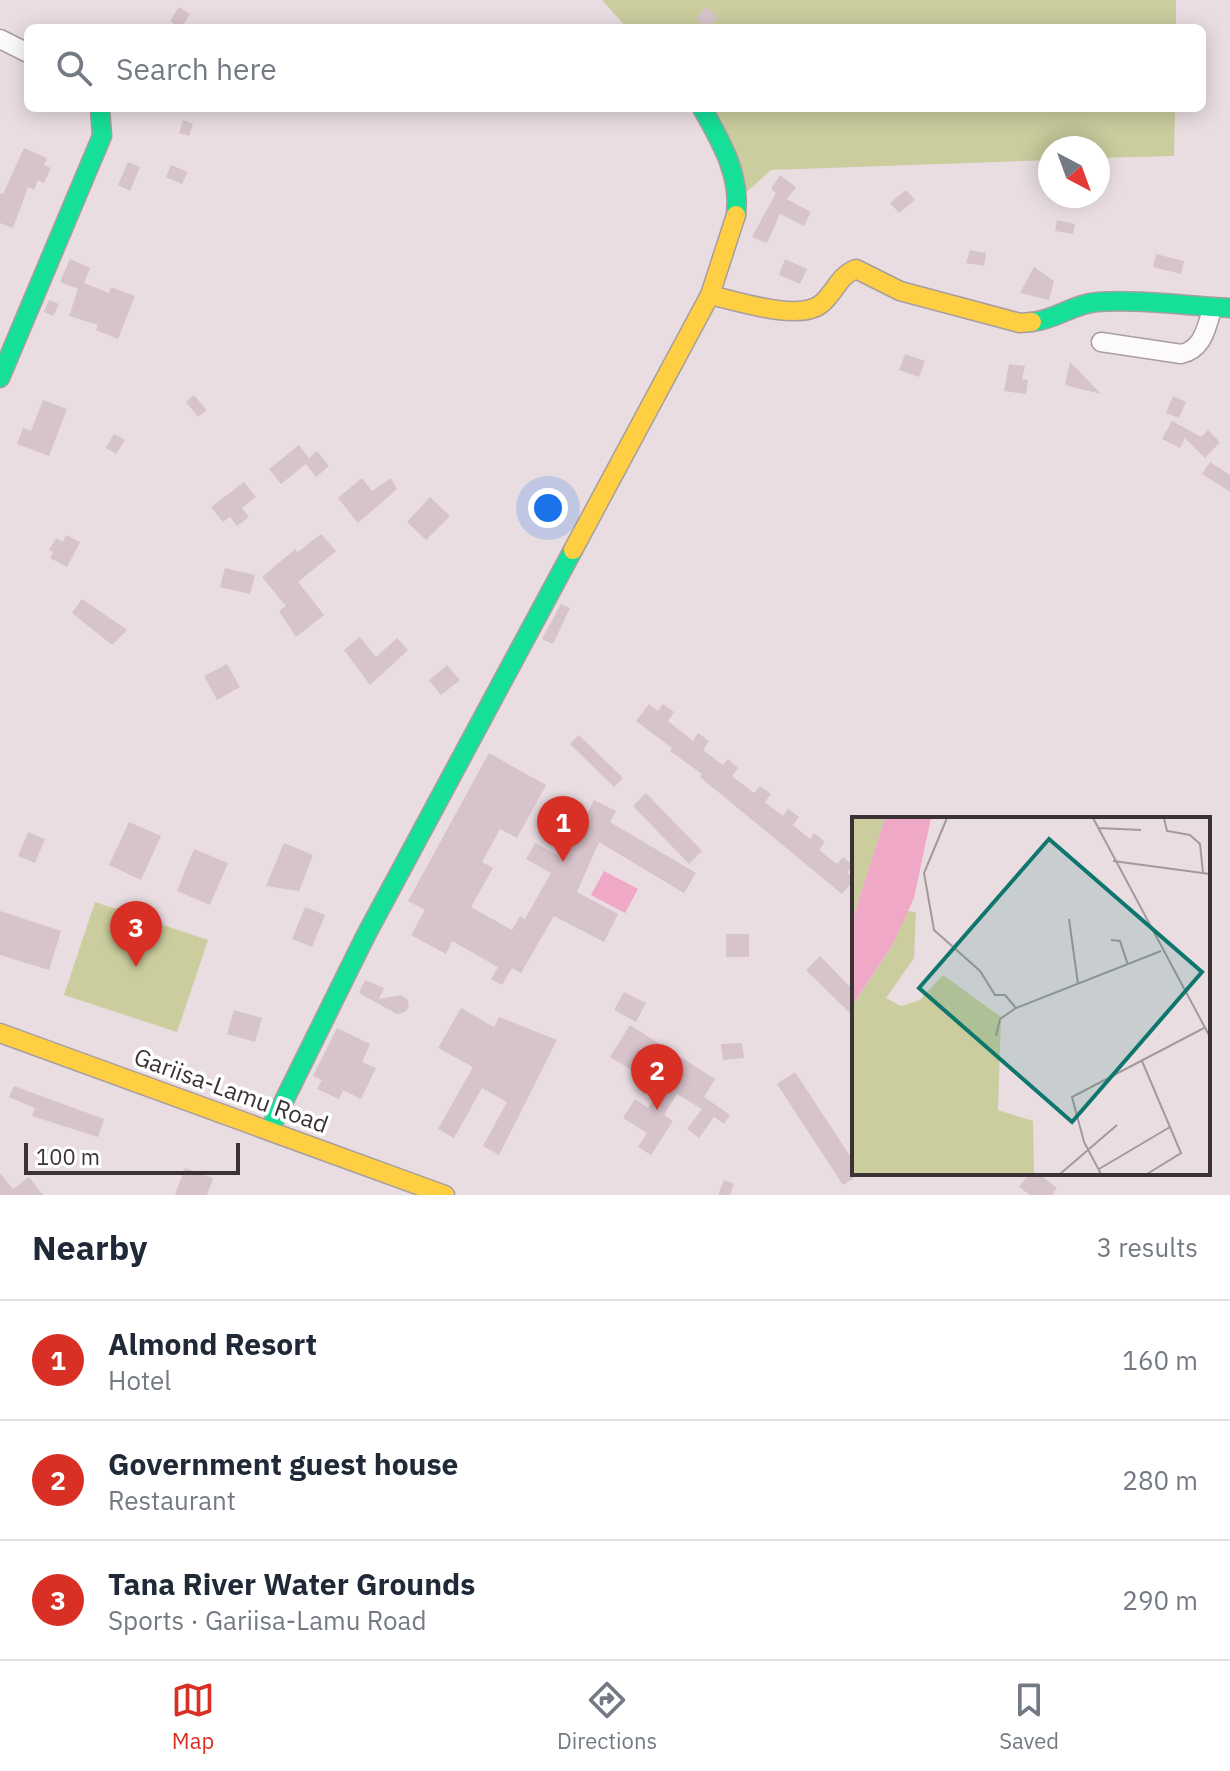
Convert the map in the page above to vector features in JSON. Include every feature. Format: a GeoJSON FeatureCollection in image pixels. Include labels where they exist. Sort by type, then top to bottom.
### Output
{"type":"FeatureCollection","features":[{"type":"Feature","properties":{"kind":"street"},"geometry":{"type":"LineString","coordinates":[[0,39],[24,51]]}},
{"type":"Feature","properties":{"kind":"street"},"geometry":{"type":"LineString","coordinates":[[0,378],[102,136],[100,112]]}},
{"type":"Feature","properties":{"kind":"street"},"geometry":{"type":"LineString","coordinates":[[270,1129],[366,935],[710,295],[740,205],[734,168],[704,112]]}},
{"type":"Feature","properties":{"kind":"street"},"geometry":{"type":"LineString","coordinates":[[710,295],[798,313],[812,313],[823,306],[845,275],[856,269],[900,291],[1020,323],[1046,321],[1070,308],[1096,302],[1222,308],[1193,351],[1181,354],[1101,342]]}},
{"type":"Feature","properties":{"kind":"street","name":"Gariisa-Lamu Road"},"geometry":{"type":"LineString","coordinates":[[0,1033],[445,1195]]}},
{"type":"Feature","properties":{"kind":"green space"},"geometry":{"type":"Polygon","coordinates":[[[602,0],[1176,0],[1176,24],[623,24],[602,0]]]}},
{"type":"Feature","properties":{"kind":"green space"},"geometry":{"type":"Polygon","coordinates":[[[697,112],[1175,112],[1174,156],[1110,158],[1110,136],[1038,136],[1038,160],[771,170],[742,196],[697,112]]]}},
{"type":"Feature","properties":{"kind":"green space"},"geometry":{"type":"Polygon","coordinates":[[[95,902],[208,940],[177,1032],[64,995],[95,902]]]}},
{"type":"Feature","properties":{"kind":"shaded area"},"geometry":{"type":"Polygon","coordinates":[[[604,871],[638,889],[625,913],[591,895],[604,871]]]}},
{"type":"Feature","properties":{"kind":"building"},"geometry":{"type":"Polygon","coordinates":[[[179,7],[190,14],[184,24],[170,21],[179,7]]]}},
{"type":"Feature","properties":{"kind":"building"},"geometry":{"type":"Polygon","coordinates":[[[707,7],[718,19],[711,24],[701,24],[696,18],[707,7]]]}},
{"type":"Feature","properties":{"kind":"building"},"geometry":{"type":"Polygon","coordinates":[[[183,120],[193,124],[189,136],[179,133],[183,120]]]}},
{"type":"Feature","properties":{"kind":"building"},"geometry":{"type":"Polygon","coordinates":[[[24,148],[47,158],[44,165],[51,168],[44,183],[38,180],[34,190],[28,187],[13,228],[0,223],[0,193],[3,194],[24,148]]]}},
{"type":"Feature","properties":{"kind":"building"},"geometry":{"type":"Polygon","coordinates":[[[128,162],[140,167],[130,191],[118,185],[128,162]]]}},
{"type":"Feature","properties":{"kind":"building"},"geometry":{"type":"Polygon","coordinates":[[[171,165],[188,172],[182,184],[166,177],[171,165]]]}},
{"type":"Feature","properties":{"kind":"building"},"geometry":{"type":"Polygon","coordinates":[[[780,175],[796,187],[787,199],[811,212],[804,226],[780,214],[767,243],[752,237],[776,193],[771,189],[780,175]]]}},
{"type":"Feature","properties":{"kind":"building"},"geometry":{"type":"Polygon","coordinates":[[[906,190],[915,200],[899,213],[890,203],[906,190]]]}},
{"type":"Feature","properties":{"kind":"building"},"geometry":{"type":"Polygon","coordinates":[[[1057,220],[1075,224],[1073,234],[1055,231],[1057,220]]]}},
{"type":"Feature","properties":{"kind":"building"},"geometry":{"type":"Polygon","coordinates":[[[970,250],[986,253],[984,266],[966,263],[970,250]]]}},
{"type":"Feature","properties":{"kind":"building"},"geometry":{"type":"Polygon","coordinates":[[[1156,254],[1184,261],[1181,274],[1153,267],[1156,254]]]}},
{"type":"Feature","properties":{"kind":"building"},"geometry":{"type":"Polygon","coordinates":[[[70,259],[90,268],[84,283],[109,293],[111,287],[135,296],[118,339],[96,330],[98,325],[69,316],[78,289],[60,282],[70,259]]]}},
{"type":"Feature","properties":{"kind":"building"},"geometry":{"type":"Polygon","coordinates":[[[785,259],[807,269],[800,284],[779,275],[785,259]]]}},
{"type":"Feature","properties":{"kind":"building"},"geometry":{"type":"Polygon","coordinates":[[[1034,267],[1054,281],[1049,300],[1020,293],[1034,267]]]}},
{"type":"Feature","properties":{"kind":"building"},"geometry":{"type":"Polygon","coordinates":[[[49,300],[59,304],[53,316],[44,312],[49,300]]]}},
{"type":"Feature","properties":{"kind":"building"},"geometry":{"type":"Polygon","coordinates":[[[905,354],[925,361],[919,377],[899,370],[905,354]]]}},
{"type":"Feature","properties":{"kind":"building"},"geometry":{"type":"Polygon","coordinates":[[[1070,362],[1076,368],[1101,394],[1065,385],[1070,362]]]}},
{"type":"Feature","properties":{"kind":"building"},"geometry":{"type":"Polygon","coordinates":[[[1009,364],[1025,366],[1022,379],[1028,380],[1026,394],[1004,391],[1009,364]]]}},
{"type":"Feature","properties":{"kind":"building"},"geometry":{"type":"Polygon","coordinates":[[[194,395],[207,410],[198,417],[186,402],[194,395]]]}},
{"type":"Feature","properties":{"kind":"building"},"geometry":{"type":"Polygon","coordinates":[[[1173,396],[1186,402],[1179,418],[1166,413],[1173,396]]]}},
{"type":"Feature","properties":{"kind":"building"},"geometry":{"type":"Polygon","coordinates":[[[43,400],[67,409],[49,456],[17,444],[23,428],[31,431],[43,400]]]}},
{"type":"Feature","properties":{"kind":"building"},"geometry":{"type":"Polygon","coordinates":[[[1172,421],[1201,437],[1208,430],[1220,442],[1205,458],[1185,438],[1180,448],[1162,439],[1172,421]]]}},
{"type":"Feature","properties":{"kind":"building"},"geometry":{"type":"Polygon","coordinates":[[[114,434],[125,440],[116,454],[106,448],[114,434]]]}},
{"type":"Feature","properties":{"kind":"building"},"geometry":{"type":"Polygon","coordinates":[[[299,445],[309,458],[317,451],[329,466],[316,477],[306,464],[281,484],[269,469],[299,445]]]}},
{"type":"Feature","properties":{"kind":"building"},"geometry":{"type":"Polygon","coordinates":[[[1210,462],[1230,475],[1230,492],[1202,474],[1210,462]]]}},
{"type":"Feature","properties":{"kind":"building"},"geometry":{"type":"Polygon","coordinates":[[[362,478],[372,491],[391,478],[397,489],[358,523],[338,498],[362,478]]]}},
{"type":"Feature","properties":{"kind":"building"},"geometry":{"type":"Polygon","coordinates":[[[244,482],[256,497],[242,508],[249,517],[237,526],[230,517],[223,522],[211,507],[244,482]]]}},
{"type":"Feature","properties":{"kind":"building"},"geometry":{"type":"Polygon","coordinates":[[[430,497],[450,516],[426,540],[407,522],[430,497]]]}},
{"type":"Feature","properties":{"kind":"building"},"geometry":{"type":"Polygon","coordinates":[[[321,534],[336,551],[298,582],[324,615],[296,637],[279,611],[286,606],[262,577],[295,549],[298,552],[321,534]]]}},
{"type":"Feature","properties":{"kind":"building"},"geometry":{"type":"Polygon","coordinates":[[[66,535],[80,542],[67,567],[50,558],[53,552],[49,550],[56,538],[63,542],[66,535]]]}},
{"type":"Feature","properties":{"kind":"building"},"geometry":{"type":"Polygon","coordinates":[[[225,568],[255,575],[250,594],[220,587],[225,568]]]}},
{"type":"Feature","properties":{"kind":"building"},"geometry":{"type":"Polygon","coordinates":[[[82,599],[127,630],[112,645],[72,613],[82,599]]]}},
{"type":"Feature","properties":{"kind":"building"},"geometry":{"type":"Polygon","coordinates":[[[561,604],[570,608],[553,644],[542,639],[561,604]]]}},
{"type":"Feature","properties":{"kind":"building"},"geometry":{"type":"Polygon","coordinates":[[[360,637],[376,657],[397,638],[408,650],[370,685],[344,650],[360,637]]]}},
{"type":"Feature","properties":{"kind":"building"},"geometry":{"type":"Polygon","coordinates":[[[227,664],[240,687],[217,700],[204,676],[227,664]]]}},
{"type":"Feature","properties":{"kind":"building"},"geometry":{"type":"Polygon","coordinates":[[[447,665],[460,680],[441,695],[429,680],[447,665]]]}},
{"type":"Feature","properties":{"kind":"building"},"geometry":{"type":"Polygon","coordinates":[[[649,704],[658,711],[663,704],[674,712],[668,721],[693,741],[698,733],[709,741],[703,750],[723,765],[728,759],[738,768],[732,776],[754,793],[760,786],[771,794],[765,802],[783,816],[788,809],[799,817],[793,825],[810,839],[814,833],[825,842],[819,850],[837,864],[843,857],[852,864],[847,873],[852,882],[842,894],[700,777],[702,774],[670,751],[672,748],[636,721],[649,704]]]}},
{"type":"Feature","properties":{"kind":"building"},"geometry":{"type":"Polygon","coordinates":[[[579,735],[623,778],[614,787],[570,744],[579,735]]]}},
{"type":"Feature","properties":{"kind":"building"},"geometry":{"type":"Polygon","coordinates":[[[489,753],[546,785],[517,838],[500,829],[482,862],[493,868],[471,907],[512,930],[520,916],[525,919],[551,873],[526,859],[535,843],[564,859],[594,800],[616,811],[610,822],[696,873],[684,893],[599,842],[577,892],[618,914],[604,942],[554,916],[521,973],[512,968],[502,985],[491,979],[498,967],[452,941],[446,954],[411,935],[425,910],[408,901],[489,753]]]}},
{"type":"Feature","properties":{"kind":"building"},"geometry":{"type":"Polygon","coordinates":[[[646,793],[702,851],[689,864],[633,806],[646,793]]]}},
{"type":"Feature","properties":{"kind":"building"},"geometry":{"type":"Polygon","coordinates":[[[129,822],[161,836],[141,880],[109,865],[129,822]]]}},
{"type":"Feature","properties":{"kind":"building"},"geometry":{"type":"Polygon","coordinates":[[[28,832],[45,839],[35,863],[18,856],[28,832]]]}},
{"type":"Feature","properties":{"kind":"building"},"geometry":{"type":"Polygon","coordinates":[[[284,843],[313,855],[299,891],[266,886],[284,843]]]}},
{"type":"Feature","properties":{"kind":"building"},"geometry":{"type":"Polygon","coordinates":[[[194,849],[228,863],[210,905],[177,891],[194,849]]]}},
{"type":"Feature","properties":{"kind":"building"},"geometry":{"type":"Polygon","coordinates":[[[305,907],[325,915],[312,947],[292,939],[305,907]]]}},
{"type":"Feature","properties":{"kind":"building"},"geometry":{"type":"Polygon","coordinates":[[[0,911],[61,931],[49,970],[0,955],[0,911]]]}},
{"type":"Feature","properties":{"kind":"building"},"geometry":{"type":"Polygon","coordinates":[[[726,934],[749,934],[749,957],[726,957],[726,934]]]}},
{"type":"Feature","properties":{"kind":"building"},"geometry":{"type":"Polygon","coordinates":[[[820,956],[852,989],[852,1015],[806,970],[820,956]]]}},
{"type":"Feature","properties":{"kind":"building"},"geometry":{"type":"Polygon","coordinates":[[[365,980],[384,988],[379,999],[401,995],[407,999],[409,1006],[405,1012],[397,1014],[359,993],[365,980]]]}},
{"type":"Feature","properties":{"kind":"building"},"geometry":{"type":"Polygon","coordinates":[[[624,992],[646,1003],[636,1022],[614,1010],[624,992]]]}},
{"type":"Feature","properties":{"kind":"building"},"geometry":{"type":"Polygon","coordinates":[[[461,1008],[494,1027],[499,1017],[557,1040],[499,1155],[483,1146],[507,1102],[482,1088],[454,1138],[438,1129],[473,1067],[438,1048],[461,1008]]]}},
{"type":"Feature","properties":{"kind":"building"},"geometry":{"type":"Polygon","coordinates":[[[234,1010],[262,1018],[255,1042],[227,1034],[234,1010]]]}},
{"type":"Feature","properties":{"kind":"building"},"geometry":{"type":"Polygon","coordinates":[[[630,1025],[715,1079],[704,1097],[730,1115],[724,1124],[714,1117],[699,1138],[687,1129],[702,1109],[677,1094],[664,1115],[673,1121],[651,1155],[638,1147],[647,1133],[623,1118],[635,1099],[648,1108],[661,1088],[610,1057],[630,1025]]]}},
{"type":"Feature","properties":{"kind":"building"},"geometry":{"type":"Polygon","coordinates":[[[337,1028],[370,1044],[362,1062],[376,1068],[361,1099],[343,1090],[339,1099],[317,1089],[322,1080],[313,1076],[337,1028]]]}},
{"type":"Feature","properties":{"kind":"building"},"geometry":{"type":"Polygon","coordinates":[[[742,1043],[744,1058],[723,1060],[721,1044],[742,1043]]]}},
{"type":"Feature","properties":{"kind":"building"},"geometry":{"type":"Polygon","coordinates":[[[795,1072],[852,1159],[854,1178],[843,1185],[777,1084],[795,1072]]]}},
{"type":"Feature","properties":{"kind":"building"},"geometry":{"type":"Polygon","coordinates":[[[14,1086],[104,1119],[98,1137],[32,1116],[35,1108],[9,1097],[14,1086]]]}},
{"type":"Feature","properties":{"kind":"building"},"geometry":{"type":"Polygon","coordinates":[[[185,1168],[213,1178],[207,1195],[175,1195],[185,1168]]]}},
{"type":"Feature","properties":{"kind":"building"},"geometry":{"type":"Polygon","coordinates":[[[0,1173],[13,1189],[29,1177],[43,1195],[0,1195],[0,1173]]]}},
{"type":"Feature","properties":{"kind":"building"},"geometry":{"type":"Polygon","coordinates":[[[1028,1175],[1041,1175],[1057,1188],[1052,1195],[1030,1195],[1019,1187],[1028,1175]]]}},
{"type":"Feature","properties":{"kind":"building"},"geometry":{"type":"Polygon","coordinates":[[[724,1180],[734,1184],[730,1195],[718,1195],[724,1180]]]}},
{"type":"Feature","properties":{"kind":"traffic: fast"},"geometry":{"type":"LineString","coordinates":[[0,378],[102,136],[100,112]]}},
{"type":"Feature","properties":{"kind":"traffic: fast"},"geometry":{"type":"LineString","coordinates":[[704,112],[732,173],[737,200],[736,215]]}},
{"type":"Feature","properties":{"kind":"traffic: fast"},"geometry":{"type":"LineString","coordinates":[[1032,322],[1097,302],[1230,308]]}},
{"type":"Feature","properties":{"kind":"traffic: fast"},"geometry":{"type":"LineString","coordinates":[[270,1129],[366,935],[573,550]]}},
{"type":"Feature","properties":{"kind":"traffic: slow"},"geometry":{"type":"LineString","coordinates":[[573,550],[710,295],[736,215]]}},
{"type":"Feature","properties":{"kind":"traffic: slow"},"geometry":{"type":"LineString","coordinates":[[710,295],[783,311],[811,309],[821,304],[845,276],[856,269],[900,291],[1020,323],[1032,322]]}},
{"type":"Feature","properties":{"kind":"traffic: slow"},"geometry":{"type":"LineString","coordinates":[[0,1033],[445,1195]]}},
{"type":"Feature","properties":{"kind":"place","name":"Almond Resort"},"geometry":{"type":"Point","coordinates":[563,862]}},
{"type":"Feature","properties":{"kind":"place","name":"Tana River Water Grounds"},"geometry":{"type":"Point","coordinates":[136,967]}},
{"type":"Feature","properties":{"kind":"place","name":"Government guest house"},"geometry":{"type":"Point","coordinates":[657,1110]}}]}
